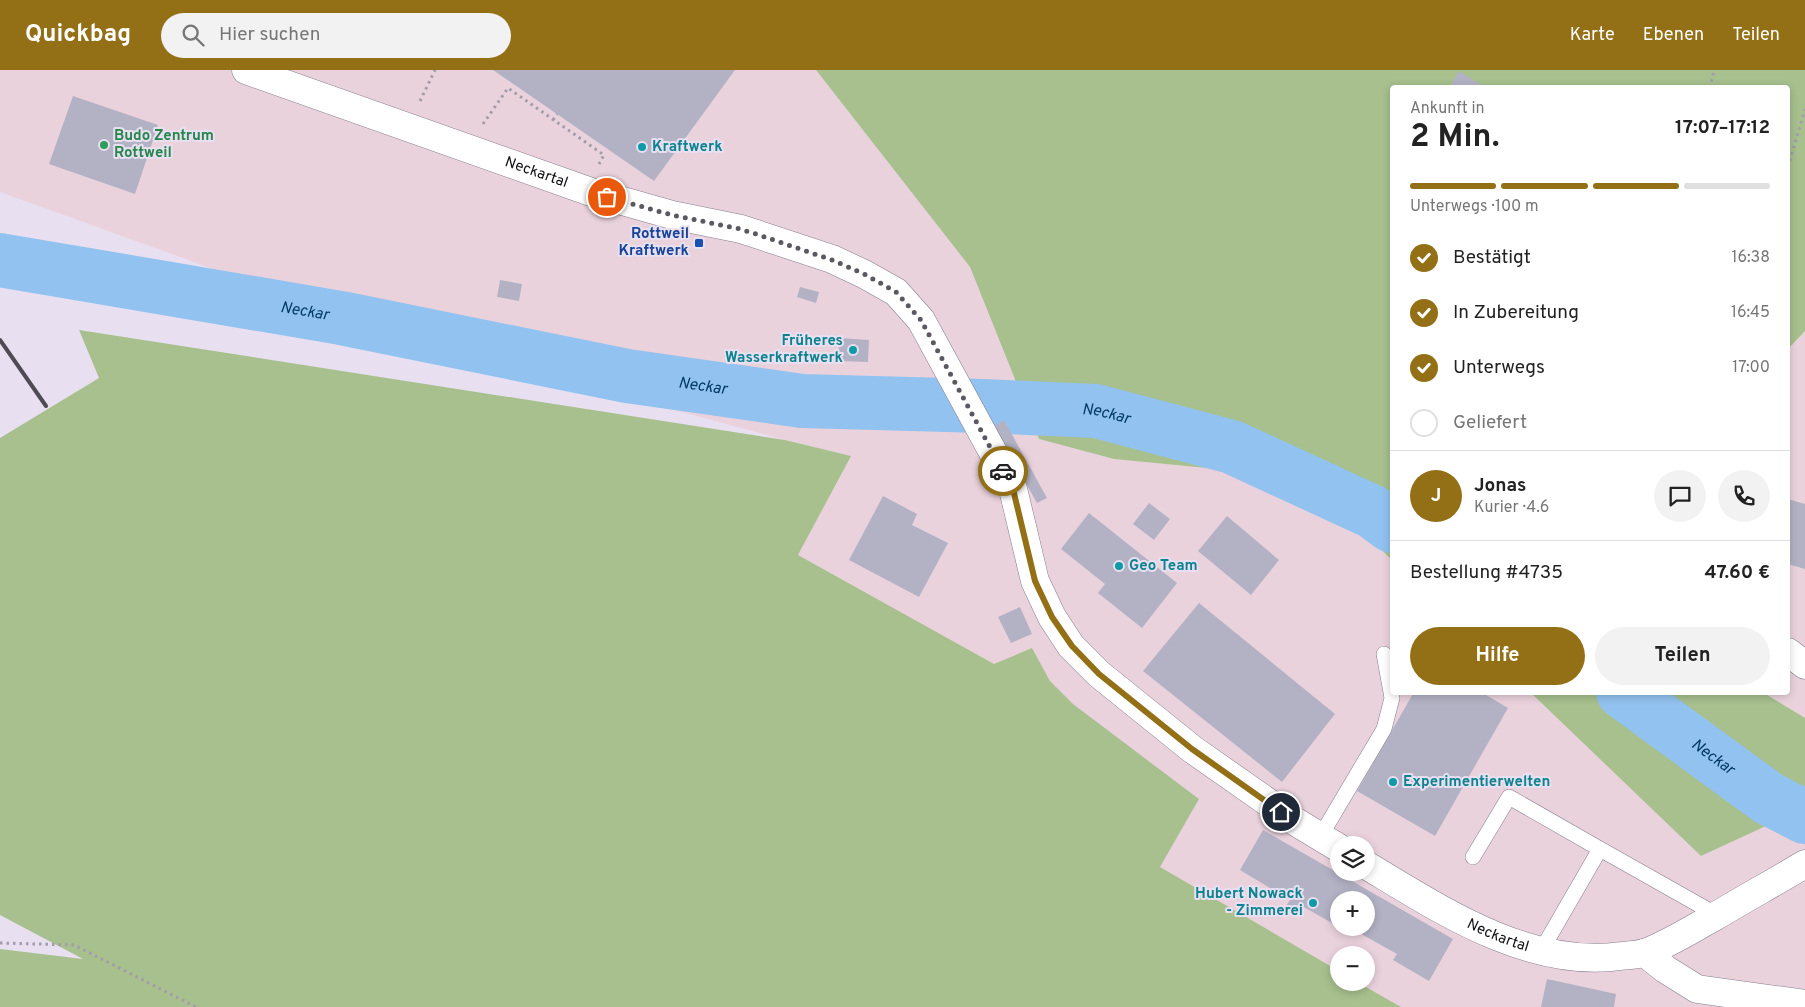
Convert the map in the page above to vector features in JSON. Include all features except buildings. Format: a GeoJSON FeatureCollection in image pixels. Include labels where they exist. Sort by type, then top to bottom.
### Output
{"type":"FeatureCollection","features":[{"type":"Feature","properties":{"kind":"street","name":"Neckartal"},"geometry":{"type":"LineString","coordinates":[[246,70],[591,192],[672,215],[740,229],[832,260],[864,274],[896,292],[921,320],[1013,489],[1035,581],[1052,617],[1072,646],[1099,674],[1192,749],[1329,843]]}},
{"type":"Feature","properties":{"kind":"street"},"geometry":{"type":"LineString","coordinates":[[1790,654],[1805,665]]}},
{"type":"Feature","properties":{"kind":"street","name":"Neckartal"},"geometry":{"type":"LineString","coordinates":[[1375,870],[1430,903],[1489,933],[1540,951],[1575,957],[1605,958],[1645,953],[1677,938],[1805,864]]}},
{"type":"Feature","properties":{"kind":"street"},"geometry":{"type":"LineString","coordinates":[[1645,953],[1665,969],[1697,989],[1805,1004]]}},
{"type":"Feature","properties":{"kind":"lane"},"geometry":{"type":"LineString","coordinates":[[1384,654],[1390,687]]}},
{"type":"Feature","properties":{"kind":"lane"},"geometry":{"type":"LineString","coordinates":[[1329,843],[1384,729],[1391,695]]}},
{"type":"Feature","properties":{"kind":"lane"},"geometry":{"type":"LineString","coordinates":[[1473,857],[1509,797],[1717,915]]}},
{"type":"Feature","properties":{"kind":"lane"},"geometry":{"type":"LineString","coordinates":[[1540,951],[1600,849]]}},
{"type":"Feature","properties":{"kind":"path"},"geometry":{"type":"LineString","coordinates":[[1711,85],[1714,70]]}},
{"type":"Feature","properties":{"kind":"path"},"geometry":{"type":"LineString","coordinates":[[467,149],[508,88],[604,155]]}},
{"type":"Feature","properties":{"kind":"path"},"geometry":{"type":"LineString","coordinates":[[1790,159],[1805,109]]}},
{"type":"Feature","properties":{"kind":"path"},"geometry":{"type":"LineString","coordinates":[[553,120],[557,114]]}},
{"type":"Feature","properties":{"kind":"path"},"geometry":{"type":"LineString","coordinates":[[0,943],[74,945],[196,1007]]}},
{"type":"Feature","properties":{"kind":"shaded area"},"geometry":{"type":"Polygon","coordinates":[[[0,70],[816,70],[970,267],[1039,439],[1114,459],[1217,469],[1362,531],[1390,558],[1390,695],[1533,695],[1701,856],[1805,808],[1805,1007],[1401,1007],[1373,991],[1375,991],[1375,946],[1330,946],[1330,966],[1159,867],[1199,799],[1073,704],[1050,681],[1032,648],[994,665],[798,555],[850,456],[382,330],[0,192],[0,70]]]}},
{"type":"Feature","properties":{"kind":"shaded area"},"geometry":{"type":"Polygon","coordinates":[[[1805,331],[1805,718],[1767,695],[1790,695],[1790,347],[1805,331]]]}},
{"type":"Feature","properties":{"kind":"green space"},"geometry":{"type":"Polygon","coordinates":[[[816,70],[1805,70],[1805,331],[1790,347],[1790,85],[1390,85],[1390,558],[1362,531],[1217,469],[1114,459],[1039,439],[970,267],[816,70]]]}},
{"type":"Feature","properties":{"kind":"green space"},"geometry":{"type":"Polygon","coordinates":[[[79,330],[785,440],[851,456],[798,555],[994,664],[1032,648],[1050,681],[1073,704],[1199,799],[1160,867],[1330,966],[1330,991],[1373,991],[1401,1007],[0,1007],[0,949],[83,959],[0,915],[0,438],[99,378],[79,330]]]}},
{"type":"Feature","properties":{"kind":"green space"},"geometry":{"type":"Polygon","coordinates":[[[1533,695],[1767,695],[1805,718],[1805,808],[1701,856],[1533,695]]]}},
{"type":"Feature","properties":{"kind":"waterway","name":"Neckar"},"geometry":{"type":"LineString","coordinates":[[0,260],[341,318],[627,376],[802,401],[1096,411],[1232,447],[1373,512],[1390,525]]}},
{"type":"Feature","properties":{"kind":"waterway","name":"Neckar"},"geometry":{"type":"LineString","coordinates":[[1627,695],[1768,798],[1805,817]]}},
{"type":"Feature","properties":{"kind":"railway"},"geometry":{"type":"LineString","coordinates":[[0,340],[46,406]]}},
{"type":"Feature","properties":{"kind":"way so far"},"geometry":{"type":"LineString","coordinates":[[607,197],[672,215],[740,229],[759,235],[832,260],[864,274],[896,292],[921,320],[1003,471]]}},
{"type":"Feature","properties":{"kind":"place","name":"Budo Zentrum Rottweil"},"geometry":{"type":"Point","coordinates":[104,145]}},
{"type":"Feature","properties":{"kind":"place","name":"Kraftwerk"},"geometry":{"type":"Point","coordinates":[642,147]}},
{"type":"Feature","properties":{"kind":"place","name":"Rottweil Kraftwerk"},"geometry":{"type":"Point","coordinates":[699,243]}},
{"type":"Feature","properties":{"kind":"place","name":"Früheres Wasserkraftwerk"},"geometry":{"type":"Point","coordinates":[853,350]}},
{"type":"Feature","properties":{"kind":"place","name":"Geo Team"},"geometry":{"type":"Point","coordinates":[1119,566]}},
{"type":"Feature","properties":{"kind":"place","name":"Experimentierwelten"},"geometry":{"type":"Point","coordinates":[1393,782]}},
{"type":"Feature","properties":{"kind":"place","name":"Hubert Nowack - Zimmerei"},"geometry":{"type":"Point","coordinates":[1313,903]}},
{"type":"Feature","properties":{"kind":"route"},"geometry":{"type":"LineString","coordinates":[[1003,471],[1013,489],[1035,581],[1052,617],[1072,646],[1099,674],[1192,749],[1281,812]]}}]}
